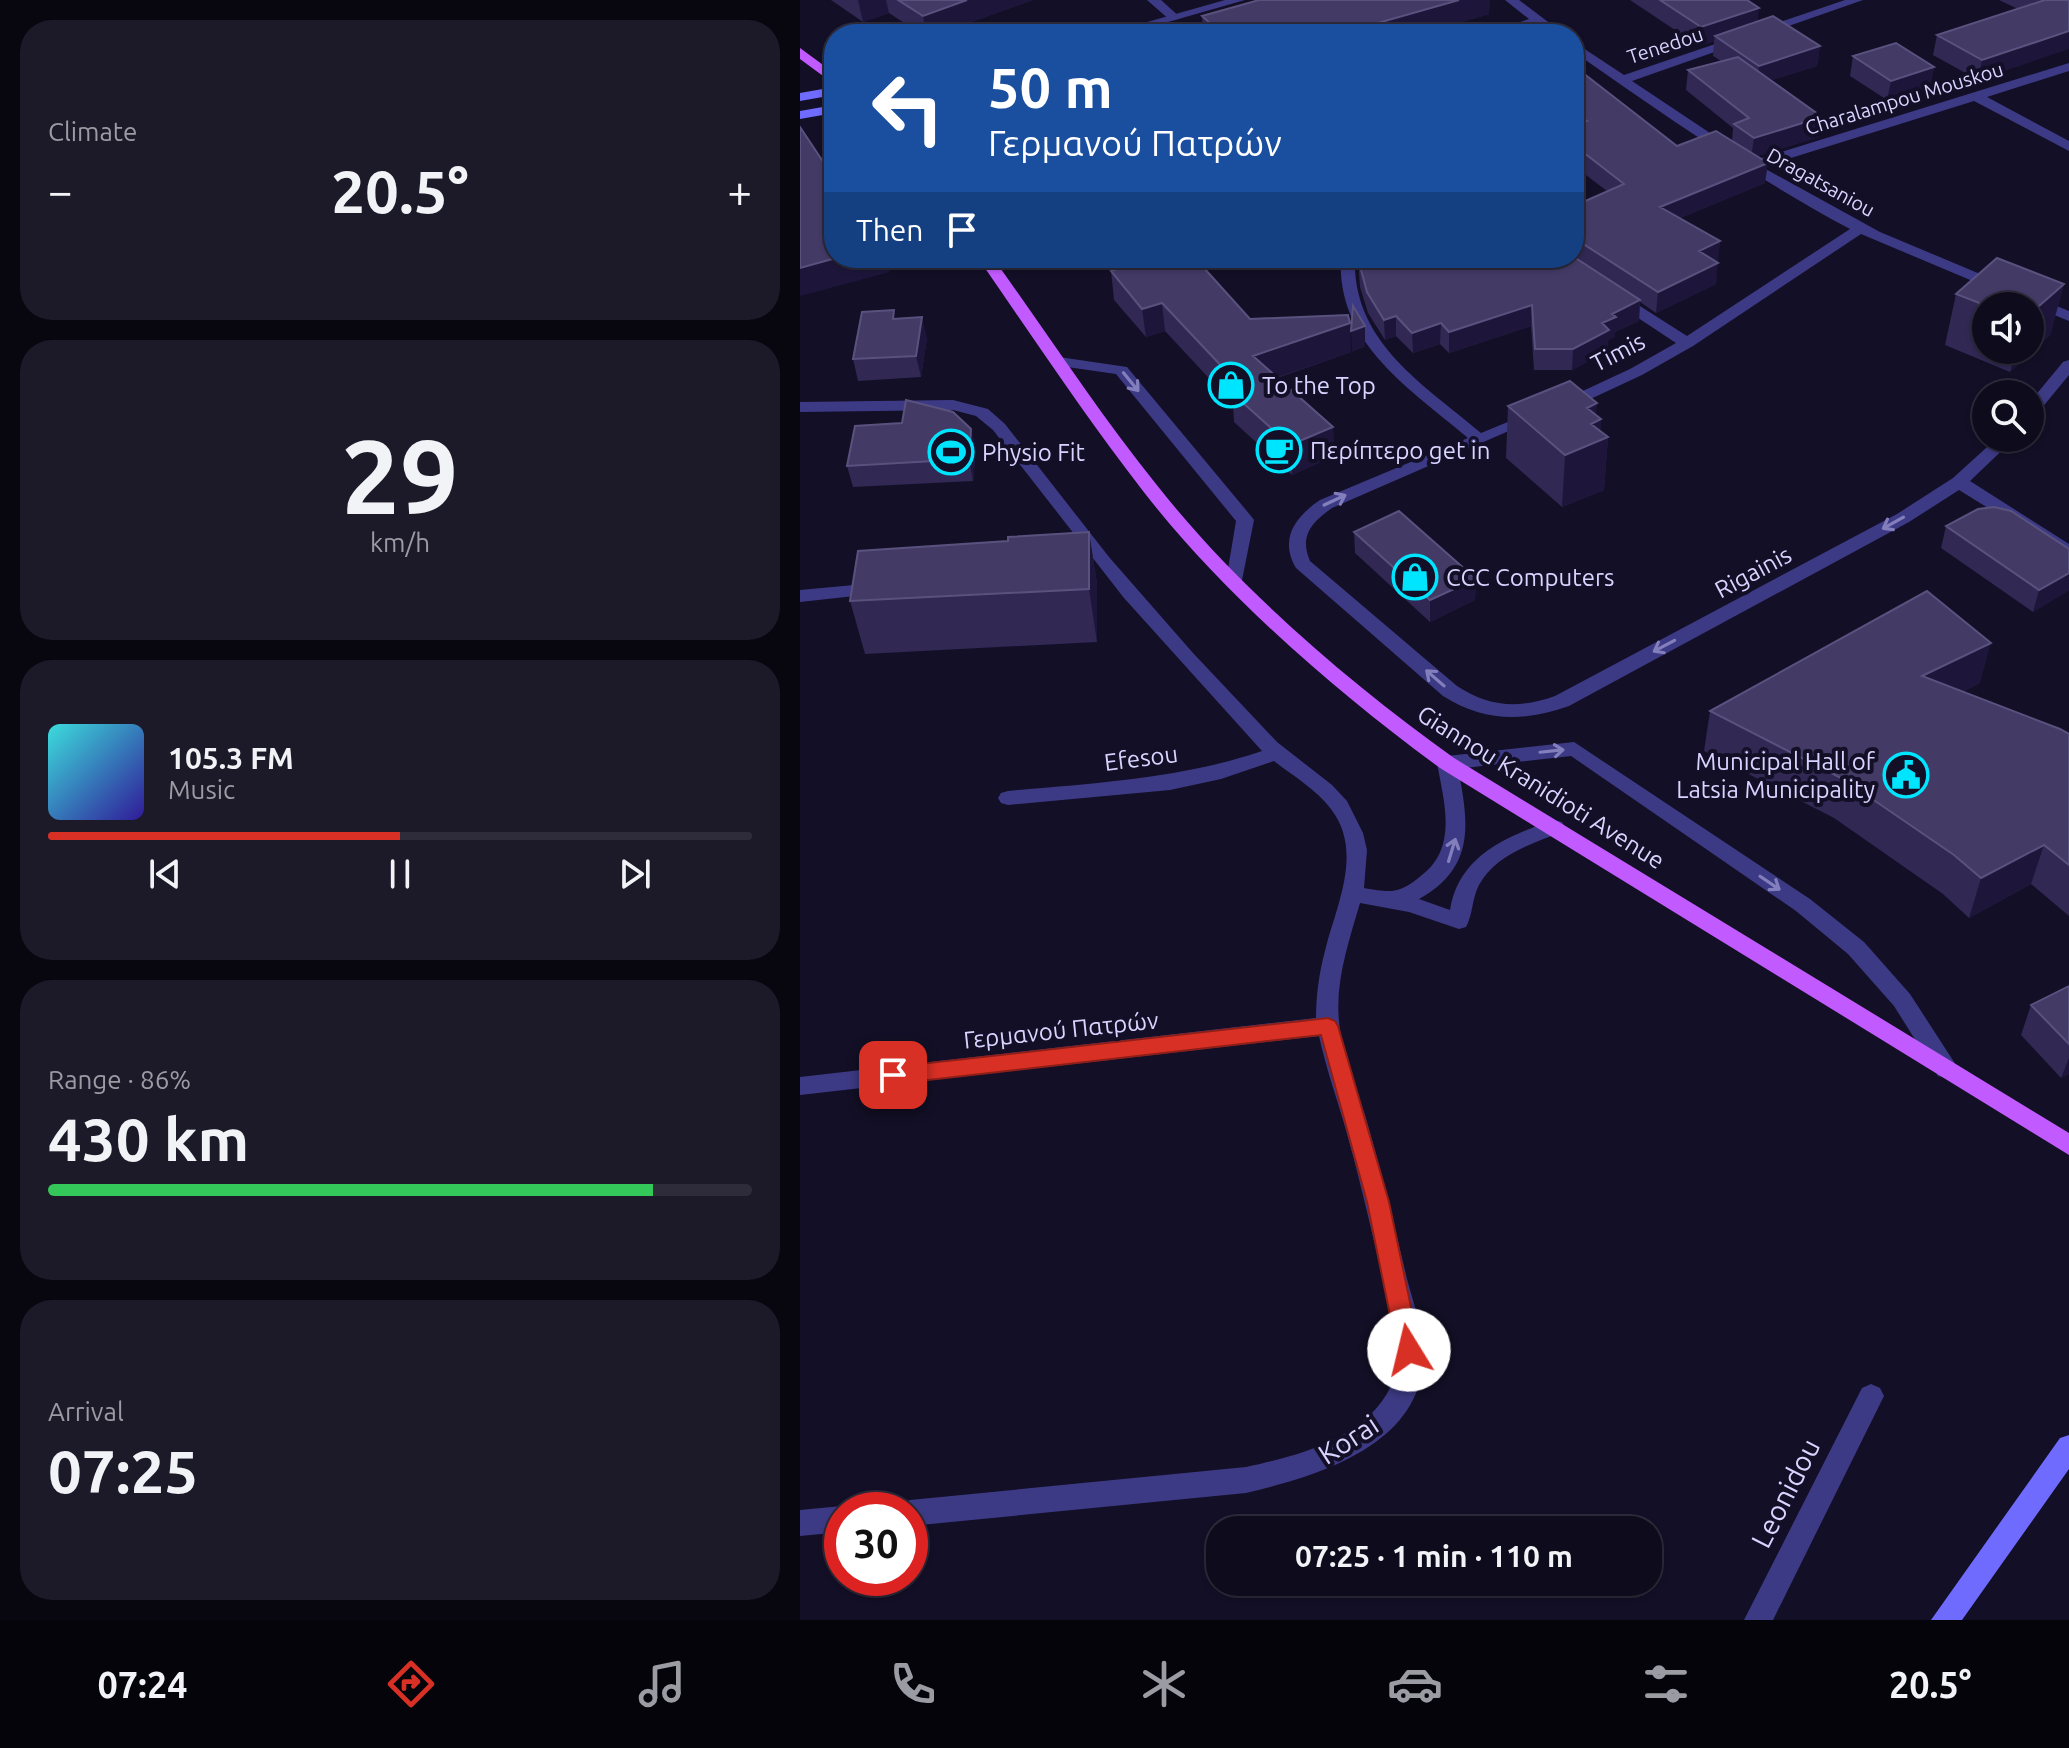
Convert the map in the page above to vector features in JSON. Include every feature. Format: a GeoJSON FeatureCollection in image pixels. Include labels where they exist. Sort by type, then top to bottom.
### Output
{"type":"FeatureCollection","features":[{"type":"Feature","properties":{"kind":"main road"},"geometry":{"type":"LineString","coordinates":[[800,52],[824,72]]}},
{"type":"Feature","properties":{"kind":"main road"},"geometry":{"type":"LineString","coordinates":[[800,97],[824,93]]}},
{"type":"Feature","properties":{"kind":"main road"},"geometry":{"type":"LineString","coordinates":[[800,115],[824,111]]}},
{"type":"Feature","properties":{"kind":"main road","name":"Giannou Kranidioti Avenue"},"geometry":{"type":"LineString","coordinates":[[992,268],[1150,488],[1235,581],[1372,709],[1447,763],[2069,1145]]}},
{"type":"Feature","properties":{"kind":"main road"},"geometry":{"type":"LineString","coordinates":[[1945,1620],[2069,1447]]}},
{"type":"Feature","properties":{"kind":"street"},"geometry":{"type":"LineString","coordinates":[[1153,0],[1175,18]]}},
{"type":"Feature","properties":{"kind":"street"},"geometry":{"type":"LineString","coordinates":[[1151,24],[1239,0]]}},
{"type":"Feature","properties":{"kind":"street"},"geometry":{"type":"LineString","coordinates":[[1511,0],[1544,24]]}},
{"type":"Feature","properties":{"kind":"street","name":"Tenedou"},"geometry":{"type":"LineString","coordinates":[[1622,80],[1857,0]]}},
{"type":"Feature","properties":{"kind":"street"},"geometry":{"type":"LineString","coordinates":[[1525,24],[1538,20]]}},
{"type":"Feature","properties":{"kind":"street","name":"Dragatsaniou"},"geometry":{"type":"LineString","coordinates":[[1584,53],[1750,166],[1861,228],[2069,316]]}},
{"type":"Feature","properties":{"kind":"street","name":"Charalampou Mouskou"},"geometry":{"type":"LineString","coordinates":[[1750,166],[2069,67]]}},
{"type":"Feature","properties":{"kind":"street"},"geometry":{"type":"LineString","coordinates":[[1977,97],[2069,147]]}},
{"type":"Feature","properties":{"kind":"street","name":"Timis"},"geometry":{"type":"LineString","coordinates":[[1503,713],[1475,706],[1450,691],[1311,572],[1296,553],[1299,528],[1326,504],[1477,438],[1560,407],[1636,372],[1687,343],[1861,228]]}},
{"type":"Feature","properties":{"kind":"street"},"geometry":{"type":"LineString","coordinates":[[1348,268],[1350,298],[1365,332],[1399,369],[1477,438]]}},
{"type":"Feature","properties":{"kind":"street"},"geometry":{"type":"LineString","coordinates":[[1609,292],[1687,343]]}},
{"type":"Feature","properties":{"kind":"street"},"geometry":{"type":"LineString","coordinates":[[1059,362],[1121,370],[1245,520],[1235,581]]}},
{"type":"Feature","properties":{"kind":"street"},"geometry":{"type":"LineString","coordinates":[[2044,395],[2069,365]]}},
{"type":"Feature","properties":{"kind":"street"},"geometry":{"type":"LineString","coordinates":[[800,407],[953,405],[982,412],[999,427],[1088,556],[1277,753],[1338,803],[1348,818],[1357,843],[1354,894],[1336,948],[1328,1026]]}},
{"type":"Feature","properties":{"kind":"street","name":"Rigainis"},"geometry":{"type":"LineString","coordinates":[[1503,713],[1528,712],[1562,701],[1903,518],[1959,482],[1992,452]]}},
{"type":"Feature","properties":{"kind":"street"},"geometry":{"type":"LineString","coordinates":[[1959,482],[2069,552]]}},
{"type":"Feature","properties":{"kind":"street"},"geometry":{"type":"LineString","coordinates":[[800,596],[891,588]]}},
{"type":"Feature","properties":{"kind":"street"},"geometry":{"type":"LineString","coordinates":[[1397,901],[1434,881],[1451,859],[1456,842],[1456,822],[1447,763],[1574,749],[1803,905],[1856,948],[1902,1000],[1946,1069]]}},
{"type":"Feature","properties":{"kind":"street","name":"Efesou"},"geometry":{"type":"LineString","coordinates":[[1008,798],[1170,783],[1221,772],[1277,753]]}},
{"type":"Feature","properties":{"kind":"street"},"geometry":{"type":"LineString","coordinates":[[1354,894],[1397,901],[1459,921],[1463,891],[1480,865],[1515,843],[1555,827]]}},
{"type":"Feature","properties":{"kind":"street","name":"Γερμανού Πατρών"},"geometry":{"type":"LineString","coordinates":[[800,1086],[1328,1026]]}},
{"type":"Feature","properties":{"kind":"street","name":"Korai"},"geometry":{"type":"LineString","coordinates":[[928,1511],[1246,1480],[1290,1471],[1324,1458],[1383,1419],[1400,1395],[1410,1367],[1407,1333],[1378,1202],[1328,1026]]}},
{"type":"Feature","properties":{"kind":"street","name":"Leonidou"},"geometry":{"type":"LineString","coordinates":[[1758,1620],[1871,1396]]}},
{"type":"Feature","properties":{"kind":"street"},"geometry":{"type":"LineString","coordinates":[[800,1523],[824,1521]]}},
{"type":"Feature","properties":{"kind":"building"},"geometry":{"type":"Polygon","coordinates":[[[898,0],[967,0],[923,16],[898,0]]]}},
{"type":"Feature","properties":{"kind":"building"},"geometry":{"type":"Polygon","coordinates":[[[1259,0],[1459,0],[1374,24],[1211,24],[1202,16],[1259,0]]]}},
{"type":"Feature","properties":{"kind":"building"},"geometry":{"type":"Polygon","coordinates":[[[1660,0],[1747,0],[1759,8],[1701,27],[1660,0]]]}},
{"type":"Feature","properties":{"kind":"building"},"geometry":{"type":"Polygon","coordinates":[[[2045,0],[2069,0],[2069,31],[1982,60],[1937,35],[2045,0]]]}},
{"type":"Feature","properties":{"kind":"building"},"geometry":{"type":"Polygon","coordinates":[[[1773,16],[1820,46],[1759,66],[1715,36],[1773,16]]]}},
{"type":"Feature","properties":{"kind":"building"},"geometry":{"type":"Polygon","coordinates":[[[1896,43],[1934,67],[1891,81],[1853,56],[1896,43]]]}},
{"type":"Feature","properties":{"kind":"building"},"geometry":{"type":"Polygon","coordinates":[[[1738,57],[1822,117],[1754,138],[1734,124],[1749,118],[1688,70],[1738,57]]]}},
{"type":"Feature","properties":{"kind":"building"},"geometry":{"type":"Polygon","coordinates":[[[1584,74],[1677,146],[1716,131],[1768,163],[1660,207],[1720,241],[1699,251],[1718,263],[1658,292],[1584,244],[1584,202],[1624,184],[1584,153],[1584,122],[1587,121],[1584,119],[1584,74]]]}},
{"type":"Feature","properties":{"kind":"building"},"geometry":{"type":"Polygon","coordinates":[[[800,127],[824,163],[824,261],[800,268],[800,127]]]}},
{"type":"Feature","properties":{"kind":"building"},"geometry":{"type":"Polygon","coordinates":[[[1997,258],[2064,284],[2044,302],[2044,292],[1972,292],[1972,300],[1956,294],[1997,258]]]}},
{"type":"Feature","properties":{"kind":"building"},"geometry":{"type":"Polygon","coordinates":[[[1584,264],[1640,300],[1612,314],[1616,317],[1602,323],[1609,330],[1573,349],[1535,349],[1532,305],[1449,332],[1441,323],[1412,333],[1396,316],[1384,320],[1367,292],[1361,268],[1584,268],[1584,264]]]}},
{"type":"Feature","properties":{"kind":"building"},"geometry":{"type":"Polygon","coordinates":[[[1121,268],[1204,268],[1250,319],[1348,315],[1350,323],[1253,356],[1333,427],[1290,445],[1232,393],[1242,388],[1162,303],[1142,309],[1111,271],[1121,268]]]}},
{"type":"Feature","properties":{"kind":"building"},"geometry":{"type":"Polygon","coordinates":[[[1353,306],[1365,326],[1351,331],[1353,306]]]}},
{"type":"Feature","properties":{"kind":"building"},"geometry":{"type":"Polygon","coordinates":[[[894,310],[893,319],[922,317],[916,356],[853,359],[862,312],[894,310]]]}},
{"type":"Feature","properties":{"kind":"building"},"geometry":{"type":"Polygon","coordinates":[[[1570,381],[1597,403],[1587,408],[1601,419],[1591,424],[1608,437],[1565,455],[1508,406],[1570,381]]]}},
{"type":"Feature","properties":{"kind":"building"},"geometry":{"type":"Polygon","coordinates":[[[906,400],[953,412],[971,429],[969,459],[847,466],[855,426],[902,423],[906,400]]]}},
{"type":"Feature","properties":{"kind":"building"},"geometry":{"type":"Polygon","coordinates":[[[1994,507],[2011,511],[2069,549],[2069,573],[2039,590],[1946,526],[1978,509],[1994,507]]]}},
{"type":"Feature","properties":{"kind":"building"},"geometry":{"type":"Polygon","coordinates":[[[1399,511],[1476,579],[1430,600],[1354,532],[1399,511]]]}},
{"type":"Feature","properties":{"kind":"building"},"geometry":{"type":"Polygon","coordinates":[[[1089,532],[1089,589],[850,601],[858,551],[1089,532]]]}},
{"type":"Feature","properties":{"kind":"building","name":"Municipal Hall of Latsia Municipality"},"geometry":{"type":"Polygon","coordinates":[[[1927,591],[1991,643],[1922,676],[2069,734],[2069,865],[2044,845],[1981,878],[1954,855],[1843,779],[1710,711],[1927,591]]]}},
{"type":"Feature","properties":{"kind":"building"},"geometry":{"type":"Polygon","coordinates":[[[2069,986],[2069,1044],[2031,1005],[2069,986]]]}},
{"type":"Feature","properties":{"kind":"place","name":"To the Top"},"geometry":{"type":"Point","coordinates":[1231,385]}},
{"type":"Feature","properties":{"kind":"place","name":"Περίπτερο get in"},"geometry":{"type":"Point","coordinates":[1279,450]}},
{"type":"Feature","properties":{"kind":"place","name":"Physio Fit"},"geometry":{"type":"Point","coordinates":[951,452]}},
{"type":"Feature","properties":{"kind":"place","name":"CCC Computers"},"geometry":{"type":"Point","coordinates":[1415,577]}},
{"type":"Feature","properties":{"kind":"place","name":"Municipal Hall of Latsia Municipality"},"geometry":{"type":"Point","coordinates":[1906,775]}},
{"type":"Feature","properties":{"kind":"route"},"geometry":{"type":"LineString","coordinates":[[893,1075],[1328,1026],[1378,1202],[1409,1350]]}}]}
